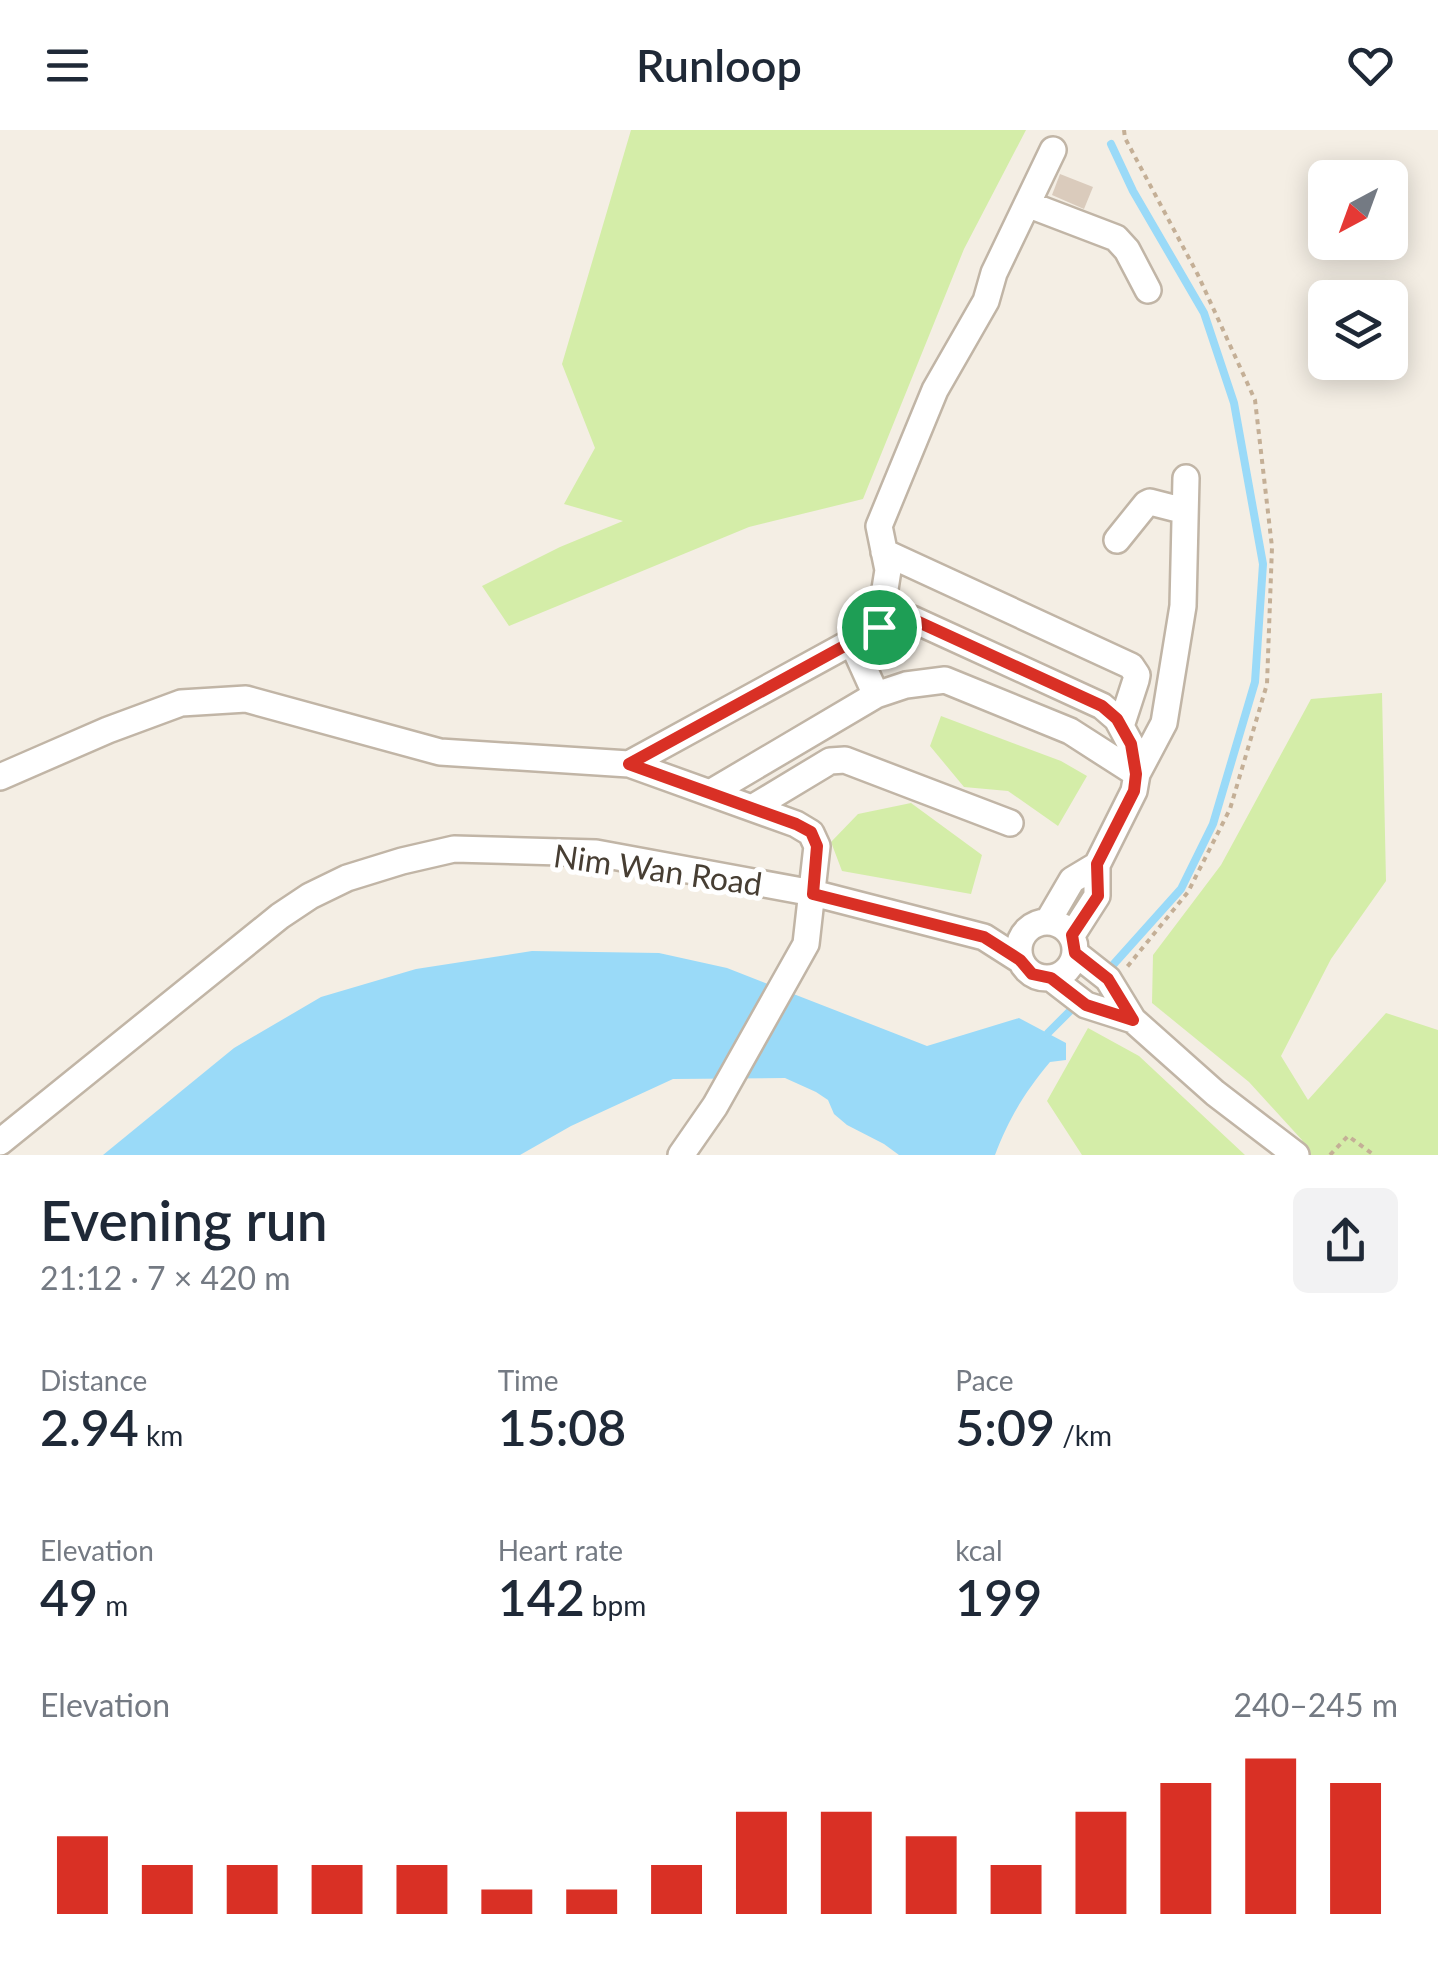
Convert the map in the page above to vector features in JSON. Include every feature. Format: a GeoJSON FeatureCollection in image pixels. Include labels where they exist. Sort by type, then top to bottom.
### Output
{"type":"FeatureCollection","features":[{"type":"Feature","properties":{"kind":"lane"},"geometry":{"type":"LineString","coordinates":[[879,627],[888,570],[879,526],[935,390],[986,301],[994,272],[1053,150]]}},
{"type":"Feature","properties":{"kind":"lane"},"geometry":{"type":"LineString","coordinates":[[1027,204],[1116,238],[1148,290]]}},
{"type":"Feature","properties":{"kind":"lane"},"geometry":{"type":"LineString","coordinates":[[1136,774],[1164,723],[1182,606],[1186,478]]}},
{"type":"Feature","properties":{"kind":"lane"},"geometry":{"type":"LineString","coordinates":[[1117,540],[1150,502],[1185,512]]}},
{"type":"Feature","properties":{"kind":"lane"},"geometry":{"type":"LineString","coordinates":[[884,552],[1131,666],[1137,675],[1121,726]]}},
{"type":"Feature","properties":{"kind":"lane"},"geometry":{"type":"LineString","coordinates":[[629,764],[893,620],[912,619],[1102,706],[1117,719],[1131,744],[1136,774],[1134,791],[1097,864],[1098,896],[1074,944],[1068,970],[1051,978]]}},
{"type":"Feature","properties":{"kind":"lane"},"geometry":{"type":"LineString","coordinates":[[852,642],[876,695]]}},
{"type":"Feature","properties":{"kind":"lane"},"geometry":{"type":"LineString","coordinates":[[710,793],[876,695],[906,685],[945,680],[1070,731],[1136,774]]}},
{"type":"Feature","properties":{"kind":"lane"},"geometry":{"type":"LineString","coordinates":[[0,777],[181,703],[246,699],[440,752],[629,764],[811,832],[817,846],[806,944],[715,1106],[682,1155]]}},
{"type":"Feature","properties":{"kind":"lane"},"geometry":{"type":"LineString","coordinates":[[752,808],[836,759],[1010,823]]}},
{"type":"Feature","properties":{"kind":"lane","name":"Nim Wan Road"},"geometry":{"type":"LineString","coordinates":[[0,1142],[310,896],[402,860],[454,849],[596,853],[813,894],[984,937],[1020,960],[1032,974],[1051,978],[1086,1005],[1133,1020]]}},
{"type":"Feature","properties":{"kind":"lane"},"geometry":{"type":"LineString","coordinates":[[1048,922],[1072,880],[1097,864]]}},
{"type":"Feature","properties":{"kind":"lane","name":"Nim Wan Road"},"geometry":{"type":"LineString","coordinates":[[984,937],[1024,933],[1031,926],[1058,923],[1108,979],[1133,1020],[1215,1093],[1296,1155]]}},
{"type":"Feature","properties":{"kind":"lane"},"geometry":{"type":"LineString","coordinates":[[1020,960],[1024,933]]}},
{"type":"Feature","properties":{"kind":"path"},"geometry":{"type":"LineString","coordinates":[[1124,130],[1198,275],[1255,400],[1272,547],[1267,684],[1230,809],[1188,892],[1124,971]]}},
{"type":"Feature","properties":{"kind":"path"},"geometry":{"type":"LineString","coordinates":[[1330,1155],[1348,1136],[1374,1155]]}},
{"type":"Feature","properties":{"kind":"green space"},"geometry":{"type":"Polygon","coordinates":[[[631,130],[1026,130],[964,249],[863,499],[749,527],[509,626],[482,586],[623,521],[564,504],[595,448],[562,364],[631,130]]]}},
{"type":"Feature","properties":{"kind":"green space"},"geometry":{"type":"Polygon","coordinates":[[[1382,693],[1386,881],[1331,959],[1281,1056],[1308,1100],[1386,1013],[1438,1030],[1438,1155],[1308,1155],[1302,1140],[1249,1082],[1152,1003],[1153,955],[1221,865],[1311,699],[1382,693]]]}},
{"type":"Feature","properties":{"kind":"green space"},"geometry":{"type":"Polygon","coordinates":[[[941,716],[1061,761],[1087,776],[1058,826],[1008,791],[964,787],[930,746],[941,716]]]}},
{"type":"Feature","properties":{"kind":"green space"},"geometry":{"type":"Polygon","coordinates":[[[911,803],[982,855],[971,894],[842,871],[831,842],[858,814],[911,803]]]}},
{"type":"Feature","properties":{"kind":"green space"},"geometry":{"type":"Polygon","coordinates":[[[1088,1028],[1139,1056],[1245,1155],[1082,1155],[1047,1101],[1088,1028]]]}},
{"type":"Feature","properties":{"kind":"water"},"geometry":{"type":"Polygon","coordinates":[[[532,951],[659,953],[727,968],[927,1046],[1019,1018],[1066,1043],[1066,1060],[1050,1062],[1033,1084],[995,1155],[899,1155],[847,1125],[834,1114],[828,1100],[785,1078],[673,1079],[571,1126],[520,1155],[103,1155],[234,1048],[321,997],[416,969],[532,951]]]}},
{"type":"Feature","properties":{"kind":"building"},"geometry":{"type":"Polygon","coordinates":[[[1060,174],[1093,187],[1084,209],[1052,195],[1060,174]]]}},
{"type":"Feature","properties":{"kind":"waterway"},"geometry":{"type":"LineString","coordinates":[[1111,144],[1133,191],[1204,313],[1234,403],[1263,564],[1255,682],[1213,824],[1181,889],[1112,966]]}},
{"type":"Feature","properties":{"kind":"waterway"},"geometry":{"type":"LineString","coordinates":[[1048,1033],[1071,1010]]}},
{"type":"Feature","properties":{"kind":"route"},"geometry":{"type":"LineString","coordinates":[[912,619],[1102,706],[1117,719],[1131,744],[1136,774],[1134,791],[1097,864],[1098,896],[1072,935],[1075,953],[1108,979],[1133,1020],[1086,1005],[1051,978],[1032,974],[1020,960],[984,937],[813,894],[817,846],[811,832],[629,764],[879,627],[893,620],[912,619]]}}]}
